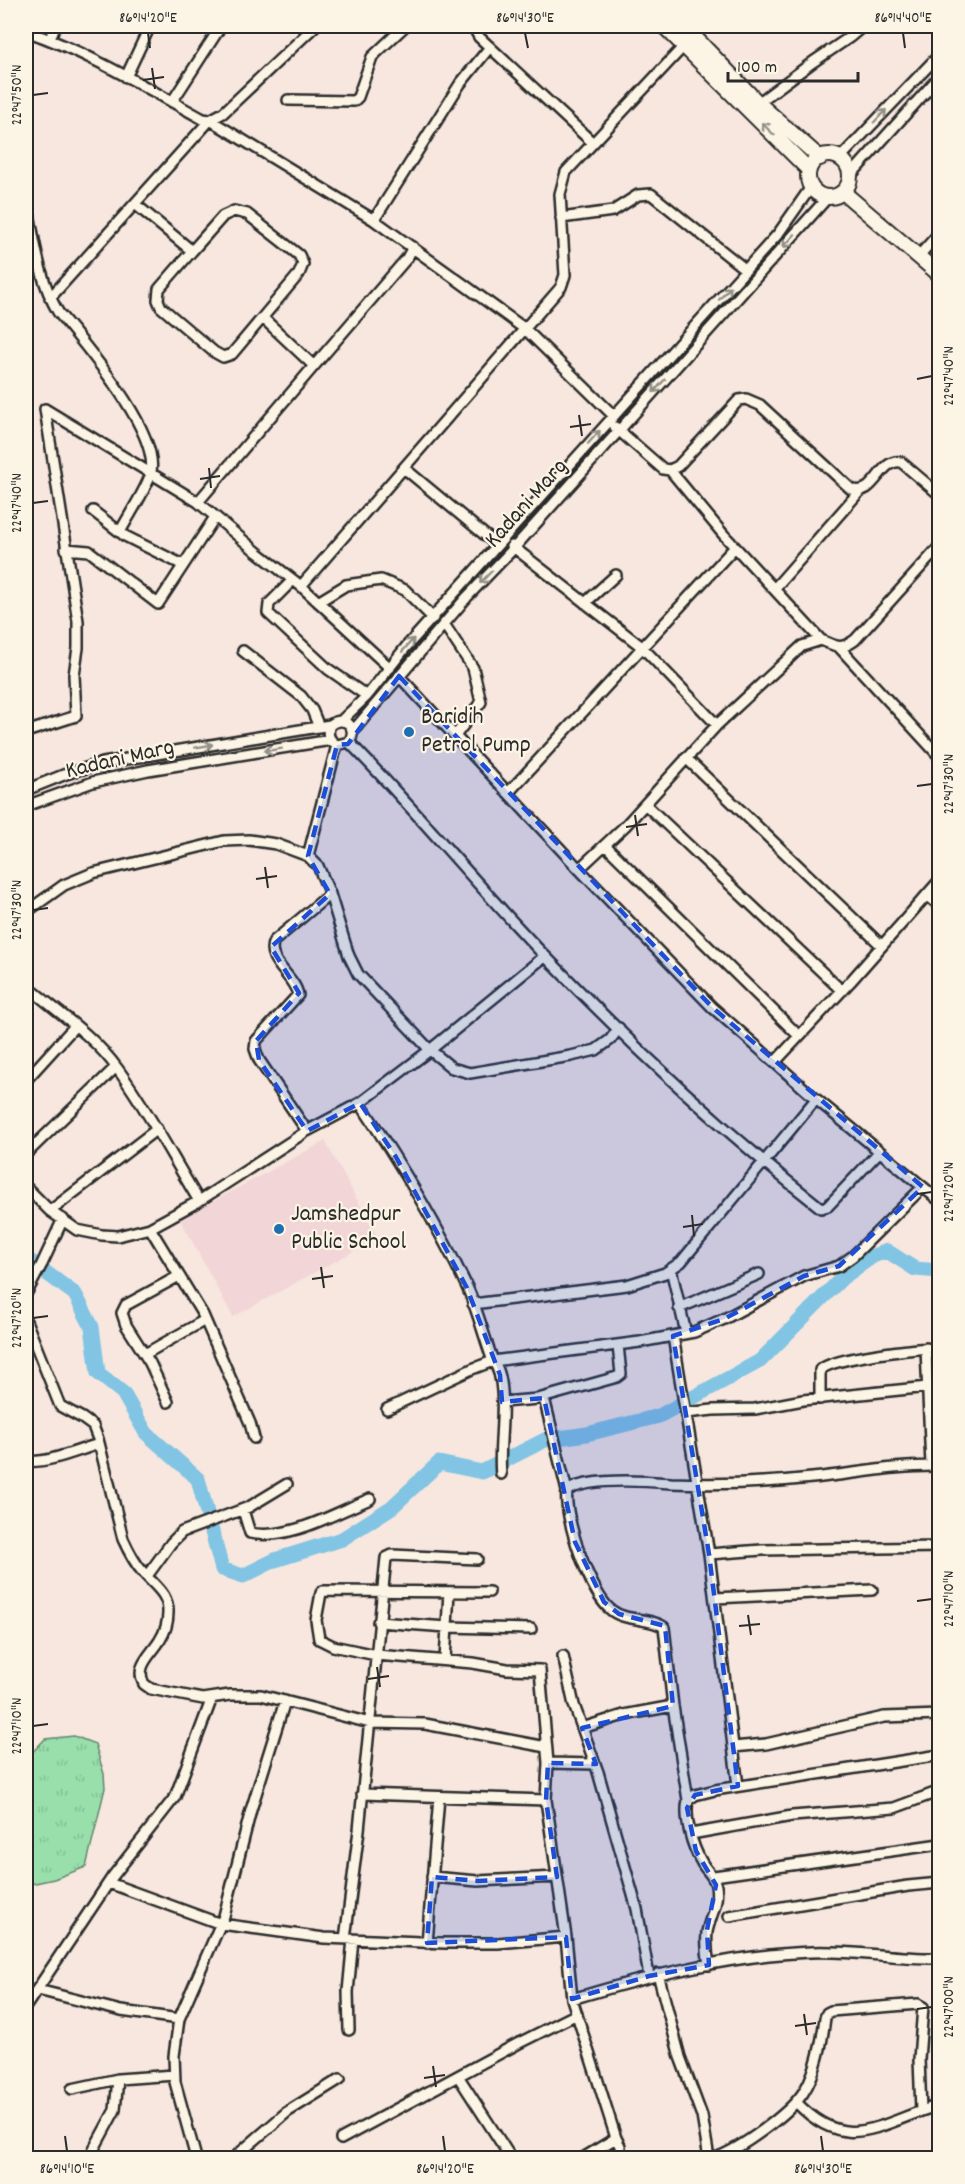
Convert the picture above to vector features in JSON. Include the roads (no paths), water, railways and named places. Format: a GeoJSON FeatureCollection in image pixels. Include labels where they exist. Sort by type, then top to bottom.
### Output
{"type":"FeatureCollection","features":[{"type":"Feature","properties":{"kind":"street"},"geometry":{"type":"LineString","coordinates":[[50,39],[56,26]]}},
{"type":"Feature","properties":{"kind":"street"},"geometry":{"type":"LineString","coordinates":[[126,77],[150,26]]}},
{"type":"Feature","properties":{"kind":"street"},"geometry":{"type":"LineString","coordinates":[[172,102],[220,26]]}},
{"type":"Feature","properties":{"kind":"street"},"geometry":{"type":"LineString","coordinates":[[50,298],[210,120],[223,113],[315,26]]}},
{"type":"Feature","properties":{"kind":"street"},"geometry":{"type":"LineString","coordinates":[[288,100],[354,101],[358,97],[372,57],[405,26]]}},
{"type":"Feature","properties":{"kind":"street"},"geometry":{"type":"LineString","coordinates":[[476,26],[475,30],[479,37],[593,143]]}},
{"type":"Feature","properties":{"kind":"street"},"geometry":{"type":"LineString","coordinates":[[664,26],[809,170]]}},
{"type":"Feature","properties":{"kind":"street"},"geometry":{"type":"LineString","coordinates":[[684,26],[758,104],[820,158]]}},
{"type":"Feature","properties":{"kind":"street"},"geometry":{"type":"LineString","coordinates":[[758,104],[863,26]]}},
{"type":"Feature","properties":{"kind":"street"},"geometry":{"type":"LineString","coordinates":[[26,30],[50,39],[203,119],[210,120],[374,220],[525,329],[620,431],[663,469],[670,470],[678,466],[739,400],[746,399],[760,405],[851,489],[858,492]]}},
{"type":"Feature","properties":{"kind":"street"},"geometry":{"type":"LineString","coordinates":[[374,220],[460,84],[490,47]]}},
{"type":"Feature","properties":{"kind":"street"},"geometry":{"type":"LineString","coordinates":[[302,586],[561,287],[565,275],[560,194],[561,183],[566,172],[683,47]]}},
{"type":"Feature","properties":{"kind":"street"},"geometry":{"type":"LineString","coordinates":[[840,158],[939,54]]}},
{"type":"Feature","properties":{"kind":"street"},"geometry":{"type":"LineString","coordinates":[[850,176],[939,76]]}},
{"type":"Feature","properties":{"kind":"street"},"geometry":{"type":"LineString","coordinates":[[834,156],[840,158],[849,169],[849,182],[843,192],[828,197],[811,187],[809,170],[820,158],[834,156]]}},
{"type":"Feature","properties":{"kind":"street","name":"Kadani Marg"},"geometry":{"type":"LineString","coordinates":[[342,720],[366,696],[500,542],[778,234],[811,187]]}},
{"type":"Feature","properties":{"kind":"street"},"geometry":{"type":"LineString","coordinates":[[843,192],[939,275]]}},
{"type":"Feature","properties":{"kind":"street"},"geometry":{"type":"LineString","coordinates":[[561,218],[613,211],[638,195],[651,194],[746,270]]}},
{"type":"Feature","properties":{"kind":"street","name":"Kadani Marg"},"geometry":{"type":"LineString","coordinates":[[353,731],[444,624],[620,431],[828,197]]}},
{"type":"Feature","properties":{"kind":"street"},"geometry":{"type":"LineString","coordinates":[[26,198],[44,281],[50,298],[58,312],[119,390],[139,424],[149,455],[151,474],[120,532]]}},
{"type":"Feature","properties":{"kind":"street"},"geometry":{"type":"LineString","coordinates":[[135,204],[192,251]]}},
{"type":"Feature","properties":{"kind":"street"},"geometry":{"type":"LineString","coordinates":[[234,211],[247,214],[299,255],[303,264],[299,273],[263,318],[232,354],[223,357],[161,307],[158,300],[159,290],[192,251],[223,216],[234,211]]}},
{"type":"Feature","properties":{"kind":"street"},"geometry":{"type":"LineString","coordinates":[[918,256],[939,232]]}},
{"type":"Feature","properties":{"kind":"street"},"geometry":{"type":"LineString","coordinates":[[198,502],[407,258],[413,248]]}},
{"type":"Feature","properties":{"kind":"street"},"geometry":{"type":"LineString","coordinates":[[263,318],[314,366]]}},
{"type":"Feature","properties":{"kind":"street"},"geometry":{"type":"LineString","coordinates":[[26,732],[76,716],[74,675],[78,648],[78,621],[45,409],[198,502],[302,586],[390,668]]}},
{"type":"Feature","properties":{"kind":"street"},"geometry":{"type":"LineString","coordinates":[[774,589],[858,492],[865,490],[894,461],[902,462],[939,495]]}},
{"type":"Feature","properties":{"kind":"street"},"geometry":{"type":"LineString","coordinates":[[404,468],[500,542],[514,548],[642,647],[717,725]]}},
{"type":"Feature","properties":{"kind":"street"},"geometry":{"type":"LineString","coordinates":[[670,470],[735,547],[821,640],[839,647],[939,758]]}},
{"type":"Feature","properties":{"kind":"street"},"geometry":{"type":"LineString","coordinates":[[93,511],[120,532],[183,566]]}},
{"type":"Feature","properties":{"kind":"street"},"geometry":{"type":"LineString","coordinates":[[66,549],[89,551],[158,604],[215,517]]}},
{"type":"Feature","properties":{"kind":"street"},"geometry":{"type":"LineString","coordinates":[[839,647],[846,646],[855,640],[939,546]]}},
{"type":"Feature","properties":{"kind":"street"},"geometry":{"type":"LineString","coordinates":[[508,793],[735,547]]}},
{"type":"Feature","properties":{"kind":"street"},"geometry":{"type":"LineString","coordinates":[[585,603],[616,575]]}},
{"type":"Feature","properties":{"kind":"street"},"geometry":{"type":"LineString","coordinates":[[293,580],[269,604],[268,613],[328,669],[366,696]]}},
{"type":"Feature","properties":{"kind":"street"},"geometry":{"type":"LineString","coordinates":[[318,602],[346,585],[381,580],[405,590],[433,618]]}},
{"type":"Feature","properties":{"kind":"street"},"geometry":{"type":"LineString","coordinates":[[444,624],[473,668],[481,702],[456,736]]}},
{"type":"Feature","properties":{"kind":"street"},"geometry":{"type":"LineString","coordinates":[[579,869],[645,804],[717,725],[802,646],[821,640]]}},
{"type":"Feature","properties":{"kind":"street"},"geometry":{"type":"LineString","coordinates":[[243,651],[301,696],[312,710],[319,727]]}},
{"type":"Feature","properties":{"kind":"street"},"geometry":{"type":"LineString","coordinates":[[399,676],[579,869],[712,1007],[816,1099],[939,1201]]}},
{"type":"Feature","properties":{"kind":"street"},"geometry":{"type":"LineString","coordinates":[[939,697],[937,704],[939,713]]}},
{"type":"Feature","properties":{"kind":"street"},"geometry":{"type":"LineString","coordinates":[[308,856],[334,743],[328,733],[330,725],[342,720],[349,724],[353,731],[349,742]]}},
{"type":"Feature","properties":{"kind":"street","name":"Kadani Marg"},"geometry":{"type":"LineString","coordinates":[[26,790],[66,774],[103,763],[330,725]]}},
{"type":"Feature","properties":{"kind":"street"},"geometry":{"type":"LineString","coordinates":[[334,743],[349,742],[396,790],[545,956],[655,1065],[764,1162],[821,1208],[825,1208],[879,1152]]}},
{"type":"Feature","properties":{"kind":"street","name":"Kadani Marg"},"geometry":{"type":"LineString","coordinates":[[26,806],[104,779],[334,743]]}},
{"type":"Feature","properties":{"kind":"street"},"geometry":{"type":"LineString","coordinates":[[686,758],[882,946]]}},
{"type":"Feature","properties":{"kind":"street"},"geometry":{"type":"LineString","coordinates":[[645,804],[842,991]]}},
{"type":"Feature","properties":{"kind":"street"},"geometry":{"type":"LineString","coordinates":[[26,912],[64,885],[79,878],[224,841],[249,840],[276,844],[308,856],[318,866],[330,894],[349,956],[358,974],[430,1050],[452,1068],[470,1073],[571,1056],[596,1050],[610,1040],[619,1028]]}},
{"type":"Feature","properties":{"kind":"street"},"geometry":{"type":"LineString","coordinates":[[605,845],[800,1036]]}},
{"type":"Feature","properties":{"kind":"street"},"geometry":{"type":"LineString","coordinates":[[775,1062],[842,991],[939,880]]}},
{"type":"Feature","properties":{"kind":"street"},"geometry":{"type":"LineString","coordinates":[[307,1131],[259,1060],[255,1049],[256,1041],[298,995],[292,982],[273,955],[271,947],[274,941],[330,894]]}},
{"type":"Feature","properties":{"kind":"street"},"geometry":{"type":"LineString","coordinates":[[927,895],[939,906]]}},
{"type":"Feature","properties":{"kind":"street"},"geometry":{"type":"LineString","coordinates":[[26,1187],[50,1210],[77,1230],[118,1236],[150,1228],[199,1201],[307,1131],[360,1103],[430,1050],[545,956]]}},
{"type":"Feature","properties":{"kind":"street"},"geometry":{"type":"LineString","coordinates":[[26,985],[75,1026],[116,1067],[157,1129],[199,1201]]}},
{"type":"Feature","properties":{"kind":"street"},"geometry":{"type":"LineString","coordinates":[[26,1080],[75,1026]]}},
{"type":"Feature","properties":{"kind":"street"},"geometry":{"type":"LineString","coordinates":[[26,1154],[116,1067]]}},
{"type":"Feature","properties":{"kind":"street"},"geometry":{"type":"LineString","coordinates":[[473,1304],[627,1285],[650,1279],[670,1269],[681,1262],[816,1099]]}},
{"type":"Feature","properties":{"kind":"street"},"geometry":{"type":"LineString","coordinates":[[360,1103],[396,1157],[435,1226],[467,1288],[493,1361],[498,1366],[502,1402],[499,1458],[501,1474]]}},
{"type":"Feature","properties":{"kind":"street"},"geometry":{"type":"LineString","coordinates":[[50,1210],[157,1129]]}},
{"type":"Feature","properties":{"kind":"street"},"geometry":{"type":"LineString","coordinates":[[387,1409],[493,1361],[673,1336],[724,1319],[804,1276],[839,1266],[854,1256],[923,1187]]}},
{"type":"Feature","properties":{"kind":"street"},"geometry":{"type":"LineString","coordinates":[[26,1294],[63,1219]]}},
{"type":"Feature","properties":{"kind":"street"},"geometry":{"type":"LineString","coordinates":[[150,1228],[205,1320],[250,1423],[254,1438]]}},
{"type":"Feature","properties":{"kind":"street"},"geometry":{"type":"LineString","coordinates":[[670,1269],[686,1333]]}},
{"type":"Feature","properties":{"kind":"street"},"geometry":{"type":"LineString","coordinates":[[680,1308],[759,1274]]}},
{"type":"Feature","properties":{"kind":"street"},"geometry":{"type":"LineString","coordinates":[[168,1402],[145,1354],[126,1325],[122,1313],[123,1308],[136,1299],[179,1276]]}},
{"type":"Feature","properties":{"kind":"street"},"geometry":{"type":"LineString","coordinates":[[145,1354],[205,1320]]}},
{"type":"Feature","properties":{"kind":"street"},"geometry":{"type":"LineString","coordinates":[[26,1321],[60,1406],[93,1426],[128,1551],[165,1596],[168,1613],[165,1629],[160,1641],[143,1664],[141,1674],[144,1684],[151,1689],[203,1699],[230,1695],[261,1695],[369,1723],[425,1724],[546,1747]]}},
{"type":"Feature","properties":{"kind":"street"},"geometry":{"type":"LineString","coordinates":[[673,1336],[709,1554],[738,1786]]}},
{"type":"Feature","properties":{"kind":"street"},"geometry":{"type":"LineString","coordinates":[[502,1402],[544,1398],[617,1377],[621,1374],[622,1369],[618,1345]]}},
{"type":"Feature","properties":{"kind":"street"},"geometry":{"type":"LineString","coordinates":[[567,1491],[581,1485],[620,1481],[698,1484],[811,1478],[935,1466],[926,1348]]}},
{"type":"Feature","properties":{"kind":"street"},"geometry":{"type":"LineString","coordinates":[[820,1399],[819,1370],[830,1364],[926,1348],[939,1348]]}},
{"type":"Feature","properties":{"kind":"street"},"geometry":{"type":"LineString","coordinates":[[686,1410],[755,1409],[788,1402],[928,1387]]}},
{"type":"Feature","properties":{"kind":"street"},"geometry":{"type":"LineString","coordinates":[[544,1398],[557,1446],[579,1555],[604,1602],[612,1611],[661,1624],[664,1627],[691,1834],[703,1865],[714,1876],[717,1895],[707,1930],[706,1949],[709,1965]]}},
{"type":"Feature","properties":{"kind":"street"},"geometry":{"type":"LineString","coordinates":[[26,1461],[44,1460],[99,1444]]}},
{"type":"Feature","properties":{"kind":"street"},"geometry":{"type":"LineString","coordinates":[[147,1576],[175,1537],[182,1532],[243,1510],[287,1484]]}},
{"type":"Feature","properties":{"kind":"street"},"geometry":{"type":"LineString","coordinates":[[243,1510],[250,1533],[265,1533],[306,1528],[370,1499]]}},
{"type":"Feature","properties":{"kind":"street"},"geometry":{"type":"LineString","coordinates":[[709,1554],[762,1550],[939,1547]]}},
{"type":"Feature","properties":{"kind":"street"},"geometry":{"type":"LineString","coordinates":[[350,2030],[349,1939],[386,1558],[388,1556],[477,1559]]}},
{"type":"Feature","properties":{"kind":"street"},"geometry":{"type":"LineString","coordinates":[[715,1598],[872,1590]]}},
{"type":"Feature","properties":{"kind":"street"},"geometry":{"type":"LineString","coordinates":[[489,1592],[323,1591],[316,1620],[319,1639],[333,1646],[376,1656],[445,1660],[507,1669],[540,1670],[548,1763],[546,1800],[566,1937],[572,1999],[620,2146],[620,2156],[637,2158]]}},
{"type":"Feature","properties":{"kind":"street"},"geometry":{"type":"LineString","coordinates":[[445,1660],[449,1592]]}},
{"type":"Feature","properties":{"kind":"street"},"geometry":{"type":"LineString","coordinates":[[378,1622],[447,1627],[531,1629]]}},
{"type":"Feature","properties":{"kind":"street"},"geometry":{"type":"LineString","coordinates":[[563,1656],[574,1705],[595,1764],[637,1910],[653,1975],[702,2116],[709,2158]]}},
{"type":"Feature","properties":{"kind":"street"},"geometry":{"type":"LineString","coordinates":[[26,2006],[109,1883],[175,1797],[212,1698]]}},
{"type":"Feature","properties":{"kind":"street"},"geometry":{"type":"LineString","coordinates":[[196,2158],[174,2075],[179,2019],[221,1924],[251,1810],[285,1701]]}},
{"type":"Feature","properties":{"kind":"street"},"geometry":{"type":"LineString","coordinates":[[582,1728],[624,1715],[674,1706]]}},
{"type":"Feature","properties":{"kind":"street"},"geometry":{"type":"LineString","coordinates":[[733,1747],[766,1744],[884,1717],[939,1715]]}},
{"type":"Feature","properties":{"kind":"street"},"geometry":{"type":"LineString","coordinates":[[688,1800],[695,1795],[738,1786],[939,1755]]}},
{"type":"Feature","properties":{"kind":"street"},"geometry":{"type":"LineString","coordinates":[[548,1763],[595,1764]]}},
{"type":"Feature","properties":{"kind":"street"},"geometry":{"type":"LineString","coordinates":[[691,1834],[792,1816],[894,1808],[939,1791]]}},
{"type":"Feature","properties":{"kind":"street"},"geometry":{"type":"LineString","coordinates":[[363,1794],[546,1800]]}},
{"type":"Feature","properties":{"kind":"street"},"geometry":{"type":"LineString","coordinates":[[427,1943],[439,1797]]}},
{"type":"Feature","properties":{"kind":"street"},"geometry":{"type":"LineString","coordinates":[[714,1876],[939,1844]]}},
{"type":"Feature","properties":{"kind":"street"},"geometry":{"type":"LineString","coordinates":[[432,1877],[478,1881],[557,1877]]}},
{"type":"Feature","properties":{"kind":"street"},"geometry":{"type":"LineString","coordinates":[[109,1883],[221,1924],[349,1939],[427,1943],[498,1943],[566,1937]]}},
{"type":"Feature","properties":{"kind":"street"},"geometry":{"type":"LineString","coordinates":[[729,1916],[908,1886],[939,1883]]}},
{"type":"Feature","properties":{"kind":"street"},"geometry":{"type":"LineString","coordinates":[[572,1999],[653,1975],[786,1953],[813,1951],[939,1958]]}},
{"type":"Feature","properties":{"kind":"street"},"geometry":{"type":"LineString","coordinates":[[38,1990],[121,2012],[179,2019]]}},
{"type":"Feature","properties":{"kind":"street"},"geometry":{"type":"LineString","coordinates":[[715,2158],[729,2156],[796,2102],[804,2091],[816,2061],[827,2013],[846,2009],[918,2004],[924,2010],[918,2086],[921,2111]]}},
{"type":"Feature","properties":{"kind":"street"},"geometry":{"type":"LineString","coordinates":[[340,2139],[577,2014]]}},
{"type":"Feature","properties":{"kind":"street"},"geometry":{"type":"LineString","coordinates":[[72,2089],[118,2079],[174,2075]]}},
{"type":"Feature","properties":{"kind":"street"},"geometry":{"type":"LineString","coordinates":[[458,2076],[511,2158]]}},
{"type":"Feature","properties":{"kind":"street"},"geometry":{"type":"LineString","coordinates":[[89,2158],[115,2110],[118,2079]]}},
{"type":"Feature","properties":{"kind":"street"},"geometry":{"type":"LineString","coordinates":[[234,2158],[287,2112],[340,2079]]}},
{"type":"Feature","properties":{"kind":"street"},"geometry":{"type":"LineString","coordinates":[[796,2102],[813,2118],[826,2126],[843,2131],[868,2131],[890,2125],[939,2105]]}},
{"type":"Feature","properties":{"kind":"street"},"geometry":{"type":"LineString","coordinates":[[583,2158],[616,2138]]}},
{"type":"Feature","properties":{"kind":"waterway"},"geometry":{"type":"LineString","coordinates":[[26,1258],[75,1294],[92,1327],[98,1373],[123,1393],[146,1433],[198,1479],[222,1569],[243,1576],[275,1560],[342,1539],[392,1507],[439,1463],[482,1472],[545,1440],[587,1434],[659,1416],[760,1361],[842,1278],[873,1256],[887,1251],[915,1269],[940,1271]]}},
{"type":"Feature","properties":{"kind":"place","name":"Baridih Petrol Pump"},"geometry":{"type":"Point","coordinates":[409,732]}},
{"type":"Feature","properties":{"kind":"place","name":"Jamshedpur Public School"},"geometry":{"type":"Point","coordinates":[279,1229]}}]}
